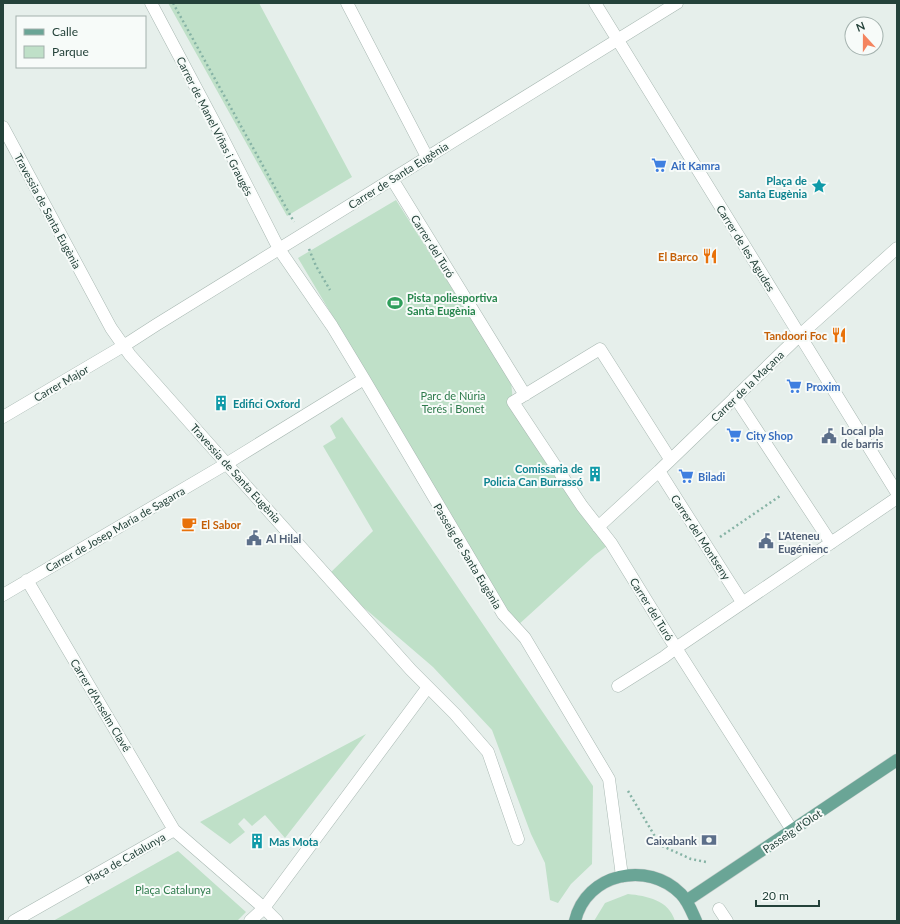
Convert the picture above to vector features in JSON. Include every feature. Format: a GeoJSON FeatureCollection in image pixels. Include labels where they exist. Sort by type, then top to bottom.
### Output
{"type":"FeatureCollection","features":[{"type":"Feature","properties":{"kind":"main road","name":"Passeig d'Olot"},"geometry":{"type":"LineString","coordinates":[[686,901],[897,760]]}},
{"type":"Feature","properties":{"kind":"main road"},"geometry":{"type":"LineString","coordinates":[[575,921],[581,906],[594,890],[611,878],[643,875],[654,877],[674,888],[686,901],[696,921]]}},
{"type":"Feature","properties":{"kind":"street","name":"Carrer de Manel Viñas i Graugés"},"geometry":{"type":"LineString","coordinates":[[151,3],[220,133],[279,249]]}},
{"type":"Feature","properties":{"kind":"street"},"geometry":{"type":"LineString","coordinates":[[347,3],[427,157]]}},
{"type":"Feature","properties":{"kind":"street","name":"Carrer de les Agudes"},"geometry":{"type":"LineString","coordinates":[[595,3],[897,493]]}},
{"type":"Feature","properties":{"kind":"street","name":"Carrer de Santa Eugènia"},"geometry":{"type":"LineString","coordinates":[[122,347],[677,3]]}},
{"type":"Feature","properties":{"kind":"street","name":"Travessia de Santa Eugènia"},"geometry":{"type":"LineString","coordinates":[[3,127],[122,347],[226,464],[488,752],[518,839]]}},
{"type":"Feature","properties":{"kind":"street","name":"Carrer del Turó"},"geometry":{"type":"LineString","coordinates":[[392,179],[525,395]]}},
{"type":"Feature","properties":{"kind":"street","name":"Carrer de la Maçana"},"geometry":{"type":"LineString","coordinates":[[598,527],[659,471],[800,335],[897,248]]}},
{"type":"Feature","properties":{"kind":"street","name":"Passeig de Santa Eugènia"},"geometry":{"type":"LineString","coordinates":[[279,249],[332,326],[503,614],[525,638],[609,779],[622,876]]}},
{"type":"Feature","properties":{"kind":"street","name":"Carrer Major"},"geometry":{"type":"LineString","coordinates":[[3,417],[122,347]]}},
{"type":"Feature","properties":{"kind":"street","name":"Carrer del Turó"},"geometry":{"type":"LineString","coordinates":[[670,460],[600,349],[513,402],[582,506],[611,543],[792,830]]}},
{"type":"Feature","properties":{"kind":"street","name":"Carrer de Josep Maria de Sagarra"},"geometry":{"type":"LineString","coordinates":[[3,595],[226,464],[364,379]]}},
{"type":"Feature","properties":{"kind":"street"},"geometry":{"type":"LineString","coordinates":[[735,397],[831,543]]}},
{"type":"Feature","properties":{"kind":"street","name":"Carrer del Montseny"},"geometry":{"type":"LineString","coordinates":[[659,471],[742,602]]}},
{"type":"Feature","properties":{"kind":"street"},"geometry":{"type":"LineString","coordinates":[[618,686],[664,657],[742,602],[897,498]]}},
{"type":"Feature","properties":{"kind":"street","name":"Carrer d'Anselm Clavé"},"geometry":{"type":"LineString","coordinates":[[27,580],[174,830]]}},
{"type":"Feature","properties":{"kind":"street"},"geometry":{"type":"LineString","coordinates":[[250,921],[264,908],[428,687]]}},
{"type":"Feature","properties":{"kind":"street","name":"Plaça de Catalunya"},"geometry":{"type":"LineString","coordinates":[[14,921],[174,830],[277,921]]}},
{"type":"Feature","properties":{"kind":"street"},"geometry":{"type":"LineString","coordinates":[[719,908],[727,921]]}},
{"type":"Feature","properties":{"kind":"path"},"geometry":{"type":"LineString","coordinates":[[174,3],[302,235],[316,266],[332,293]]}},
{"type":"Feature","properties":{"kind":"path"},"geometry":{"type":"LineString","coordinates":[[715,541],[784,493]]}},
{"type":"Feature","properties":{"kind":"green space"},"geometry":{"type":"Polygon","coordinates":[[[168,3],[259,3],[352,177],[287,216],[168,3]]]}},
{"type":"Feature","properties":{"kind":"green space","name":"Parc de Núria Terés i Bonet"},"geometry":{"type":"Polygon","coordinates":[[[396,200],[511,381],[513,402],[611,543],[595,555],[517,626],[298,258],[396,200]]]}},
{"type":"Feature","properties":{"kind":"green space"},"geometry":{"type":"Polygon","coordinates":[[[342,417],[593,786],[592,864],[571,884],[558,903],[550,900],[545,863],[531,834],[492,730],[433,667],[327,576],[373,531],[323,446],[336,438],[330,426],[342,417]]]}},
{"type":"Feature","properties":{"kind":"green space"},"geometry":{"type":"Polygon","coordinates":[[[366,734],[285,838],[265,815],[252,826],[244,818],[238,824],[245,832],[230,844],[200,822],[366,734]]]}},
{"type":"Feature","properties":{"kind":"green space","name":"Plaça Catalunya"},"geometry":{"type":"Polygon","coordinates":[[[178,851],[246,912],[237,921],[53,921],[178,851]]]}},
{"type":"Feature","properties":{"kind":"green space"},"geometry":{"type":"Polygon","coordinates":[[[628,894],[650,898],[663,904],[668,908],[675,921],[594,921],[605,903],[628,894]]]}},
{"type":"Feature","properties":{"kind":"place","name":"Ait Kamra"},"geometry":{"type":"Point","coordinates":[659,165]}},
{"type":"Feature","properties":{"kind":"place","name":"Plaça de Santa Eugènia"},"geometry":{"type":"Point","coordinates":[819,186]}},
{"type":"Feature","properties":{"kind":"place","name":"El Barco"},"geometry":{"type":"Point","coordinates":[710,256]}},
{"type":"Feature","properties":{"kind":"place","name":"Pista poliesportiva Santa Eugènia"},"geometry":{"type":"Point","coordinates":[395,303]}},
{"type":"Feature","properties":{"kind":"place","name":"Tandoori Foc"},"geometry":{"type":"Point","coordinates":[839,335]}},
{"type":"Feature","properties":{"kind":"place","name":"Proxim"},"geometry":{"type":"Point","coordinates":[794,386]}},
{"type":"Feature","properties":{"kind":"place","name":"Edifici Oxford"},"geometry":{"type":"Point","coordinates":[221,403]}},
{"type":"Feature","properties":{"kind":"place","name":"City Shop"},"geometry":{"type":"Point","coordinates":[734,435]}},
{"type":"Feature","properties":{"kind":"place","name":"Local pla de barris"},"geometry":{"type":"Point","coordinates":[829,436]}},
{"type":"Feature","properties":{"kind":"place","name":"Comissaria de Policia Can Burrassó"},"geometry":{"type":"Point","coordinates":[595,474]}},
{"type":"Feature","properties":{"kind":"place","name":"Biladi"},"geometry":{"type":"Point","coordinates":[686,476]}},
{"type":"Feature","properties":{"kind":"place","name":"El Sabor"},"geometry":{"type":"Point","coordinates":[189,524]}},
{"type":"Feature","properties":{"kind":"place","name":"Al Hilal"},"geometry":{"type":"Point","coordinates":[254,538]}},
{"type":"Feature","properties":{"kind":"place","name":"L'Ateneu Eugénienc"},"geometry":{"type":"Point","coordinates":[766,541]}},
{"type":"Feature","properties":{"kind":"place","name":"Caixabank"},"geometry":{"type":"Point","coordinates":[709,840]}},
{"type":"Feature","properties":{"kind":"place","name":"Mas Mota"},"geometry":{"type":"Point","coordinates":[257,841]}}]}
